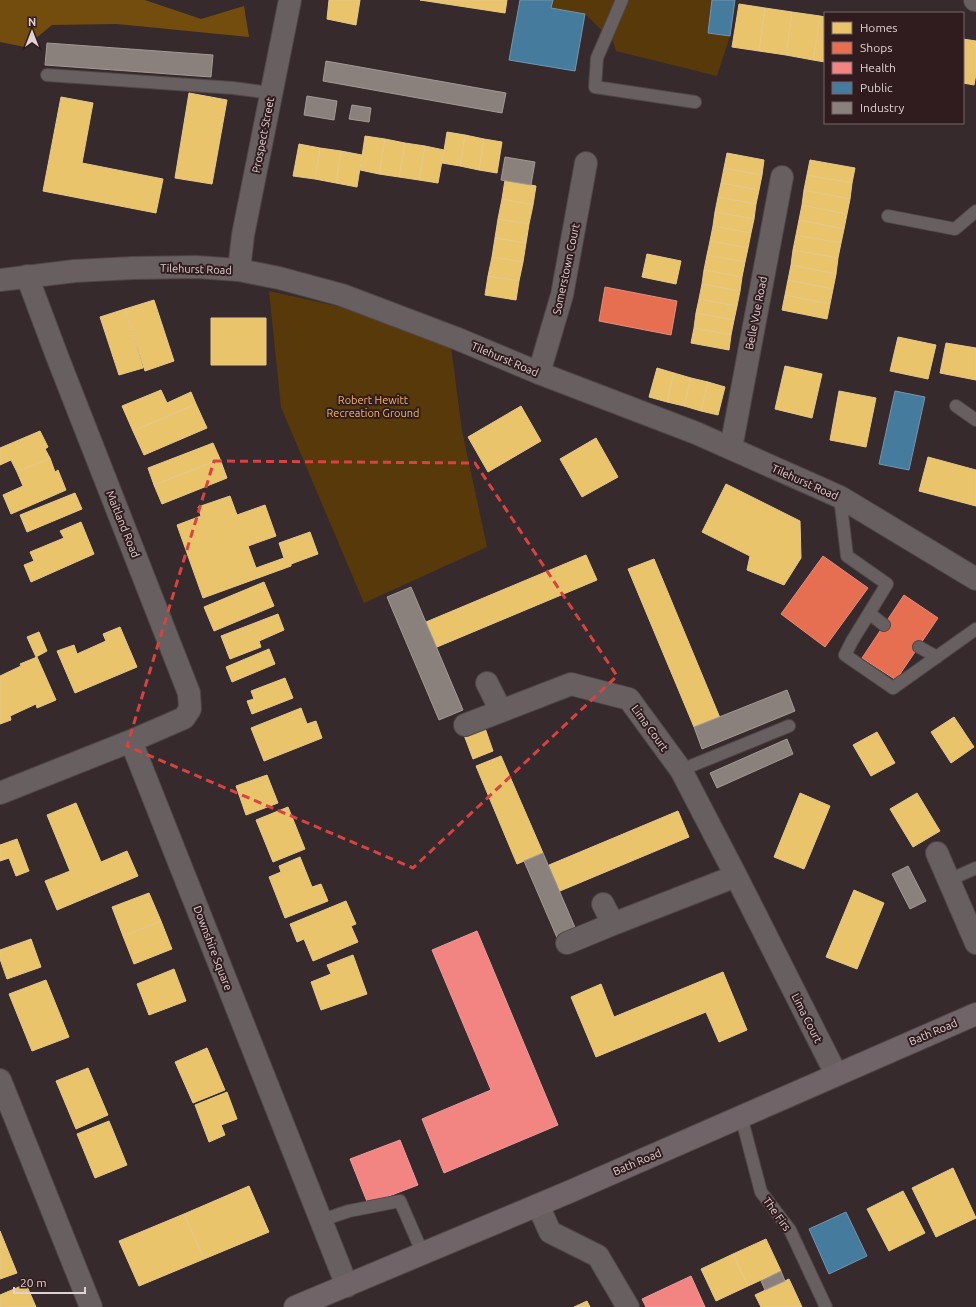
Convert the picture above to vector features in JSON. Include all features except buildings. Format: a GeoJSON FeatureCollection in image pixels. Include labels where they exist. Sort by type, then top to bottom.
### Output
{"type":"FeatureCollection","features":[{"type":"Feature","properties":{"kind":"main road","name":"Bath Road"},"geometry":{"type":"LineString","coordinates":[[296,1307],[538,1205],[976,1014]]}},
{"type":"Feature","properties":{"kind":"street","name":"Prospect Street"},"geometry":{"type":"LineString","coordinates":[[238,270],[243,235],[290,0]]}},
{"type":"Feature","properties":{"kind":"street","name":"Somerstown Court"},"geometry":{"type":"LineString","coordinates":[[539,373],[562,295],[586,163]]}},
{"type":"Feature","properties":{"kind":"street","name":"Belle Vue Road"},"geometry":{"type":"LineString","coordinates":[[731,448],[782,177]]}},
{"type":"Feature","properties":{"kind":"street","name":"Tilehurst Road"},"geometry":{"type":"LineString","coordinates":[[0,280],[75,271],[196,267],[238,270],[279,278],[342,295],[458,339],[539,373],[696,433],[731,448],[840,497],[976,579]]}},
{"type":"Feature","properties":{"kind":"street","name":"Maitland Road"},"geometry":{"type":"LineString","coordinates":[[27,276],[189,694],[190,708],[184,718],[131,741]]}},
{"type":"Feature","properties":{"kind":"street"},"geometry":{"type":"LineString","coordinates":[[487,683],[501,711]]}},
{"type":"Feature","properties":{"kind":"street","name":"Lima Court"},"geometry":{"type":"LineString","coordinates":[[465,725],[571,684],[629,699],[681,770],[836,1074]]}},
{"type":"Feature","properties":{"kind":"street"},"geometry":{"type":"LineString","coordinates":[[0,793],[131,741]]}},
{"type":"Feature","properties":{"kind":"street","name":"Downshire Square"},"geometry":{"type":"LineString","coordinates":[[131,741],[347,1286]]}},
{"type":"Feature","properties":{"kind":"street"},"geometry":{"type":"LineString","coordinates":[[937,853],[976,943]]}},
{"type":"Feature","properties":{"kind":"street"},"geometry":{"type":"LineString","coordinates":[[567,944],[613,924],[736,876]]}},
{"type":"Feature","properties":{"kind":"street"},"geometry":{"type":"LineString","coordinates":[[603,904],[613,924]]}},
{"type":"Feature","properties":{"kind":"street"},"geometry":{"type":"LineString","coordinates":[[0,1080],[91,1307]]}},
{"type":"Feature","properties":{"kind":"street"},"geometry":{"type":"LineString","coordinates":[[538,1205],[550,1232],[598,1256],[628,1307]]}},
{"type":"Feature","properties":{"kind":"lane"},"geometry":{"type":"LineString","coordinates":[[622,0],[597,58],[595,87],[694,102]]}},
{"type":"Feature","properties":{"kind":"lane"},"geometry":{"type":"LineString","coordinates":[[47,75],[233,88],[271,93]]}},
{"type":"Feature","properties":{"kind":"lane"},"geometry":{"type":"LineString","coordinates":[[888,216],[955,229],[976,211]]}},
{"type":"Feature","properties":{"kind":"lane"},"geometry":{"type":"LineString","coordinates":[[956,406],[976,420]]}},
{"type":"Feature","properties":{"kind":"lane"},"geometry":{"type":"LineString","coordinates":[[840,497],[847,556],[888,584],[852,641],[845,655],[893,688],[976,629]]}},
{"type":"Feature","properties":{"kind":"lane"},"geometry":{"type":"LineString","coordinates":[[869,613],[884,625]]}},
{"type":"Feature","properties":{"kind":"lane"},"geometry":{"type":"LineString","coordinates":[[919,647],[937,656]]}},
{"type":"Feature","properties":{"kind":"lane"},"geometry":{"type":"LineString","coordinates":[[681,770],[789,726]]}},
{"type":"Feature","properties":{"kind":"lane"},"geometry":{"type":"LineString","coordinates":[[949,880],[976,868]]}},
{"type":"Feature","properties":{"kind":"lane","name":"The Firs"},"geometry":{"type":"LineString","coordinates":[[741,1116],[761,1192],[790,1230],[826,1307]]}},
{"type":"Feature","properties":{"kind":"lane"},"geometry":{"type":"LineString","coordinates":[[322,1220],[349,1211],[400,1202],[422,1254]]}},
{"type":"Feature","properties":{"kind":"highlighted area"},"geometry":{"type":"Polygon","coordinates":[[[214,461],[475,463],[617,676],[413,868],[127,746],[214,461]]]}},
{"type":"Feature","properties":{"kind":"green space"},"geometry":{"type":"Polygon","coordinates":[[[553,0],[712,0],[708,33],[730,36],[717,76],[616,51],[613,41],[585,14],[551,8],[553,0]]]}},
{"type":"Feature","properties":{"kind":"green space","name":"Robert Hewitt Recreation Ground"},"geometry":{"type":"Polygon","coordinates":[[[269,291],[345,308],[450,339],[462,431],[487,547],[364,603],[281,407],[269,291]]]}},
{"type":"Feature","properties":{"kind":"shaded area"},"geometry":{"type":"Polygon","coordinates":[[[0,0],[145,0],[201,19],[244,6],[249,37],[117,24],[52,25],[25,47],[0,42],[0,0]]]}}]}
